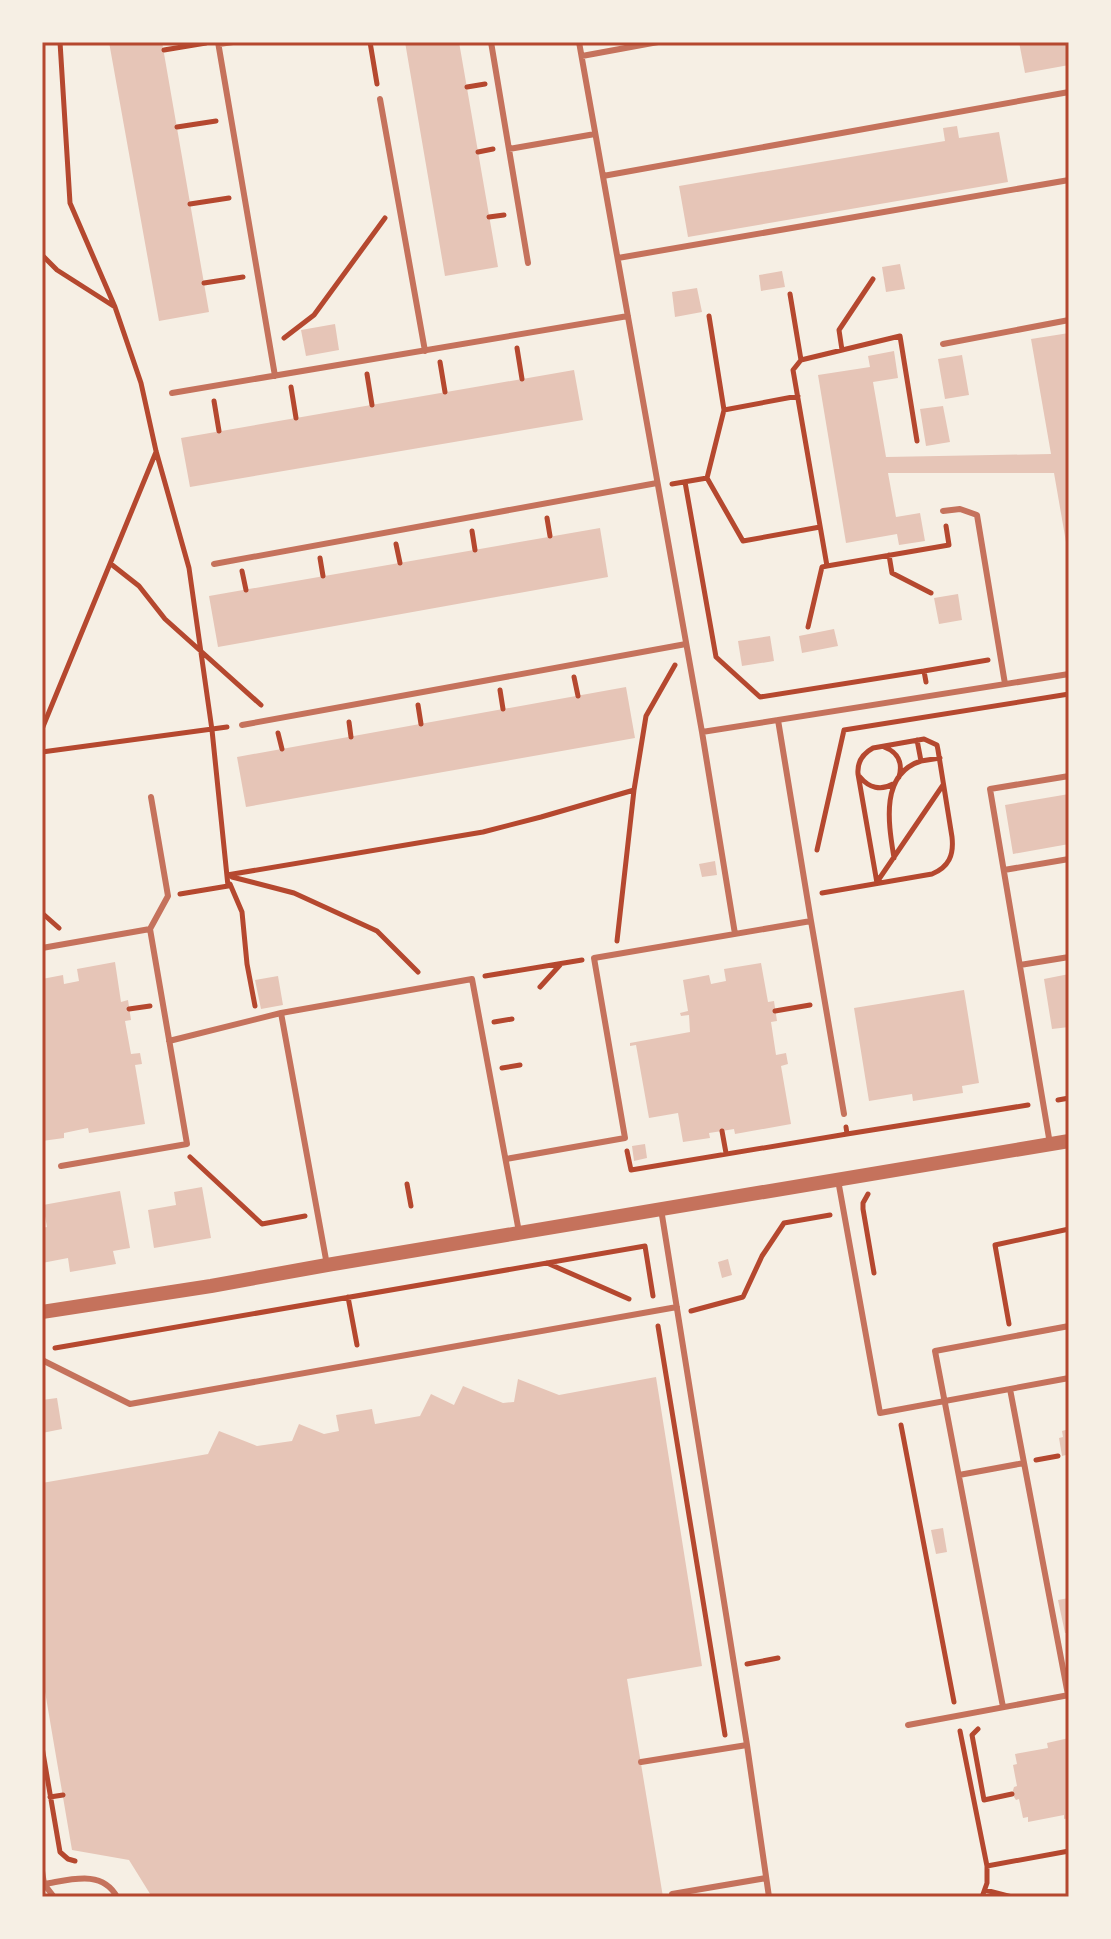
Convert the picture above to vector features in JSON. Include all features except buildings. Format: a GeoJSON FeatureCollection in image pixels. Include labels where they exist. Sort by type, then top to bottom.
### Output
{"type":"FeatureCollection","features":[{"type":"Feature","properties":{"kind":"street"},"geometry":{"type":"LineString","coordinates":[[42,1312],[1069,1141]]}},
{"type":"Feature","properties":{"kind":"lane"},"geometry":{"type":"LineString","coordinates":[[233,42],[216,43],[275,376]]}},
{"type":"Feature","properties":{"kind":"lane"},"geometry":{"type":"LineString","coordinates":[[491,42],[528,263]]}},
{"type":"Feature","properties":{"kind":"lane"},"geometry":{"type":"LineString","coordinates":[[579,42],[735,934]]}},
{"type":"Feature","properties":{"kind":"lane"},"geometry":{"type":"LineString","coordinates":[[582,56],[658,42]]}},
{"type":"Feature","properties":{"kind":"lane"},"geometry":{"type":"LineString","coordinates":[[603,176],[1069,92]]}},
{"type":"Feature","properties":{"kind":"lane"},"geometry":{"type":"LineString","coordinates":[[380,99],[425,351]]}},
{"type":"Feature","properties":{"kind":"lane"},"geometry":{"type":"LineString","coordinates":[[509,149],[595,134]]}},
{"type":"Feature","properties":{"kind":"lane"},"geometry":{"type":"LineString","coordinates":[[618,258],[1069,180]]}},
{"type":"Feature","properties":{"kind":"lane"},"geometry":{"type":"LineString","coordinates":[[172,393],[628,316]]}},
{"type":"Feature","properties":{"kind":"lane"},"geometry":{"type":"LineString","coordinates":[[943,344],[1069,320]]}},
{"type":"Feature","properties":{"kind":"lane"},"geometry":{"type":"LineString","coordinates":[[214,564],[658,485]]}},
{"type":"Feature","properties":{"kind":"lane"},"geometry":{"type":"LineString","coordinates":[[943,511],[960,509],[977,515],[1005,684]]}},
{"type":"Feature","properties":{"kind":"lane"},"geometry":{"type":"LineString","coordinates":[[242,725],[686,644]]}},
{"type":"Feature","properties":{"kind":"lane"},"geometry":{"type":"LineString","coordinates":[[702,732],[1069,674]]}},
{"type":"Feature","properties":{"kind":"lane"},"geometry":{"type":"LineString","coordinates":[[778,720],[844,1114]]}},
{"type":"Feature","properties":{"kind":"lane"},"geometry":{"type":"LineString","coordinates":[[1050,1144],[990,789],[1069,776]]}},
{"type":"Feature","properties":{"kind":"lane"},"geometry":{"type":"LineString","coordinates":[[61,1166],[187,1144],[150,929],[168,896],[151,797]]}},
{"type":"Feature","properties":{"kind":"lane"},"geometry":{"type":"LineString","coordinates":[[1004,870],[1069,859]]}},
{"type":"Feature","properties":{"kind":"lane"},"geometry":{"type":"LineString","coordinates":[[506,1159],[625,1138],[594,958],[811,921]]}},
{"type":"Feature","properties":{"kind":"lane"},"geometry":{"type":"LineString","coordinates":[[42,948],[150,929]]}},
{"type":"Feature","properties":{"kind":"lane"},"geometry":{"type":"LineString","coordinates":[[1020,965],[1069,957]]}},
{"type":"Feature","properties":{"kind":"lane"},"geometry":{"type":"LineString","coordinates":[[169,1041],[281,1013],[472,979],[519,1232]]}},
{"type":"Feature","properties":{"kind":"lane"},"geometry":{"type":"LineString","coordinates":[[281,1013],[327,1265]]}},
{"type":"Feature","properties":{"kind":"lane"},"geometry":{"type":"LineString","coordinates":[[838,1180],[880,1413],[1069,1378]]}},
{"type":"Feature","properties":{"kind":"lane"},"geometry":{"type":"LineString","coordinates":[[661,1209],[769,1897]]}},
{"type":"Feature","properties":{"kind":"lane"},"geometry":{"type":"LineString","coordinates":[[42,1360],[130,1404],[656,1311],[678,1311]]}},
{"type":"Feature","properties":{"kind":"lane"},"geometry":{"type":"LineString","coordinates":[[1003,1707],[935,1351],[1069,1326]]}},
{"type":"Feature","properties":{"kind":"lane"},"geometry":{"type":"LineString","coordinates":[[908,1725],[1068,1695],[1010,1389]]}},
{"type":"Feature","properties":{"kind":"lane"},"geometry":{"type":"LineString","coordinates":[[959,1475],[1024,1463]]}},
{"type":"Feature","properties":{"kind":"lane"},"geometry":{"type":"LineString","coordinates":[[641,1762],[747,1745]]}},
{"type":"Feature","properties":{"kind":"lane"},"geometry":{"type":"LineString","coordinates":[[42,1871],[44,1884],[54,1897]]}},
{"type":"Feature","properties":{"kind":"lane"},"geometry":{"type":"LineString","coordinates":[[44,1884],[84,1878],[104,1882],[117,1897]]}},
{"type":"Feature","properties":{"kind":"lane"},"geometry":{"type":"LineString","coordinates":[[672,1894],[766,1878]]}},
{"type":"Feature","properties":{"kind":"path"},"geometry":{"type":"LineString","coordinates":[[60,42],[70,203],[115,307],[141,383],[156,451],[189,568],[212,730],[228,886],[168,896]]}},
{"type":"Feature","properties":{"kind":"path"},"geometry":{"type":"LineString","coordinates":[[370,42],[380,99]]}},
{"type":"Feature","properties":{"kind":"path"},"geometry":{"type":"LineString","coordinates":[[164,50],[216,43]]}},
{"type":"Feature","properties":{"kind":"path"},"geometry":{"type":"LineString","coordinates":[[177,127],[231,118]]}},
{"type":"Feature","properties":{"kind":"path"},"geometry":{"type":"LineString","coordinates":[[190,204],[244,195]]}},
{"type":"Feature","properties":{"kind":"path"},"geometry":{"type":"LineString","coordinates":[[270,349],[314,315],[398,201]]}},
{"type":"Feature","properties":{"kind":"path"},"geometry":{"type":"LineString","coordinates":[[42,255],[57,270],[115,307]]}},
{"type":"Feature","properties":{"kind":"path"},"geometry":{"type":"LineString","coordinates":[[204,283],[257,274]]}},
{"type":"Feature","properties":{"kind":"path"},"geometry":{"type":"LineString","coordinates":[[842,350],[839,330],[873,279]]}},
{"type":"Feature","properties":{"kind":"path"},"geometry":{"type":"LineString","coordinates":[[790,294],[801,360]]}},
{"type":"Feature","properties":{"kind":"path"},"geometry":{"type":"LineString","coordinates":[[709,316],[724,410],[707,478],[743,541],[820,527]]}},
{"type":"Feature","properties":{"kind":"path"},"geometry":{"type":"LineString","coordinates":[[515,335],[522,379]]}},
{"type":"Feature","properties":{"kind":"path"},"geometry":{"type":"LineString","coordinates":[[827,566],[793,370],[801,360],[900,336],[917,441]]}},
{"type":"Feature","properties":{"kind":"path"},"geometry":{"type":"LineString","coordinates":[[437,349],[445,392]]}},
{"type":"Feature","properties":{"kind":"path"},"geometry":{"type":"LineString","coordinates":[[364,361],[372,405]]}},
{"type":"Feature","properties":{"kind":"path"},"geometry":{"type":"LineString","coordinates":[[288,374],[296,418]]}},
{"type":"Feature","properties":{"kind":"path"},"geometry":{"type":"LineString","coordinates":[[211,387],[219,431]]}},
{"type":"Feature","properties":{"kind":"path"},"geometry":{"type":"LineString","coordinates":[[724,410],[798,396]]}},
{"type":"Feature","properties":{"kind":"path"},"geometry":{"type":"LineString","coordinates":[[42,729],[156,451]]}},
{"type":"Feature","properties":{"kind":"path"},"geometry":{"type":"LineString","coordinates":[[658,485],[707,478]]}},
{"type":"Feature","properties":{"kind":"path"},"geometry":{"type":"LineString","coordinates":[[685,482],[716,657],[760,697],[1001,658]]}},
{"type":"Feature","properties":{"kind":"path"},"geometry":{"type":"LineString","coordinates":[[808,627],[822,567],[949,545],[943,511]]}},
{"type":"Feature","properties":{"kind":"path"},"geometry":{"type":"LineString","coordinates":[[889,555],[892,573],[931,593]]}},
{"type":"Feature","properties":{"kind":"path"},"geometry":{"type":"LineString","coordinates":[[111,564],[139,586],[165,619],[276,719]]}},
{"type":"Feature","properties":{"kind":"path"},"geometry":{"type":"LineString","coordinates":[[616,954],[634,790],[646,716],[686,644]]}},
{"type":"Feature","properties":{"kind":"path"},"geometry":{"type":"LineString","coordinates":[[924,671],[932,716]]}},
{"type":"Feature","properties":{"kind":"path"},"geometry":{"type":"LineString","coordinates":[[817,850],[844,730],[1069,694]]}},
{"type":"Feature","properties":{"kind":"path"},"geometry":{"type":"LineString","coordinates":[[42,752],[242,725]]}},
{"type":"Feature","properties":{"kind":"path"},"geometry":{"type":"LineString","coordinates":[[807,896],[932,874],[949,861],[953,845],[940,758],[937,745],[927,739],[873,748],[859,762],[858,774],[877,883]]}},
{"type":"Feature","properties":{"kind":"path"},"geometry":{"type":"LineString","coordinates":[[917,740],[921,761]]}},
{"type":"Feature","properties":{"kind":"path"},"geometry":{"type":"LineString","coordinates":[[879,746],[891,750],[901,766],[889,812],[894,858]]}},
{"type":"Feature","properties":{"kind":"path"},"geometry":{"type":"LineString","coordinates":[[858,774],[869,786],[882,788],[921,761],[940,758]]}},
{"type":"Feature","properties":{"kind":"path"},"geometry":{"type":"LineString","coordinates":[[877,883],[944,784]]}},
{"type":"Feature","properties":{"kind":"path"},"geometry":{"type":"LineString","coordinates":[[227,875],[483,832],[634,790]]}},
{"type":"Feature","properties":{"kind":"path"},"geometry":{"type":"LineString","coordinates":[[227,875],[294,893],[377,931],[432,985]]}},
{"type":"Feature","properties":{"kind":"path"},"geometry":{"type":"LineString","coordinates":[[227,875],[242,912],[257,1019]]}},
{"type":"Feature","properties":{"kind":"path"},"geometry":{"type":"LineString","coordinates":[[472,979],[594,958]]}},
{"type":"Feature","properties":{"kind":"path"},"geometry":{"type":"LineString","coordinates":[[540,987],[560,964]]}},
{"type":"Feature","properties":{"kind":"path"},"geometry":{"type":"LineString","coordinates":[[775,1011],[825,1003]]}},
{"type":"Feature","properties":{"kind":"path"},"geometry":{"type":"LineString","coordinates":[[129,1009],[142,1007]]}},
{"type":"Feature","properties":{"kind":"path"},"geometry":{"type":"LineString","coordinates":[[631,1170],[1069,1098]]}},
{"type":"Feature","properties":{"kind":"path"},"geometry":{"type":"LineString","coordinates":[[844,1114],[847,1134]]}},
{"type":"Feature","properties":{"kind":"path"},"geometry":{"type":"LineString","coordinates":[[722,1131],[726,1154]]}},
{"type":"Feature","properties":{"kind":"path"},"geometry":{"type":"LineString","coordinates":[[187,1144],[189,1156],[262,1224],[318,1214]]}},
{"type":"Feature","properties":{"kind":"path"},"geometry":{"type":"LineString","coordinates":[[407,1184],[411,1206]]}},
{"type":"Feature","properties":{"kind":"path"},"geometry":{"type":"LineString","coordinates":[[876,1190],[866,1196],[863,1209],[877,1286]]}},
{"type":"Feature","properties":{"kind":"path"},"geometry":{"type":"LineString","coordinates":[[678,1311],[743,1297],[762,1256],[784,1223],[863,1209]]}},
{"type":"Feature","properties":{"kind":"path"},"geometry":{"type":"LineString","coordinates":[[1011,1337],[995,1245],[1069,1229]]}},
{"type":"Feature","properties":{"kind":"path"},"geometry":{"type":"LineString","coordinates":[[42,1350],[645,1246],[727,1748]]}},
{"type":"Feature","properties":{"kind":"path"},"geometry":{"type":"LineString","coordinates":[[546,1263],[656,1311]]}},
{"type":"Feature","properties":{"kind":"path"},"geometry":{"type":"LineString","coordinates":[[348,1297],[357,1345]]}},
{"type":"Feature","properties":{"kind":"path"},"geometry":{"type":"LineString","coordinates":[[898,1410],[987,1866],[982,1897]]}},
{"type":"Feature","properties":{"kind":"path"},"geometry":{"type":"LineString","coordinates":[[1035,1460],[1058,1456]]}},
{"type":"Feature","properties":{"kind":"path"},"geometry":{"type":"LineString","coordinates":[[992,1726],[977,1729],[972,1735],[984,1800],[1012,1794]]}},
{"type":"Feature","properties":{"kind":"path"},"geometry":{"type":"LineString","coordinates":[[42,1747],[45,1786],[50,1797],[60,1852]]}},
{"type":"Feature","properties":{"kind":"path"},"geometry":{"type":"LineString","coordinates":[[50,1797],[63,1795]]}},
{"type":"Feature","properties":{"kind":"path"},"geometry":{"type":"LineString","coordinates":[[987,1866],[1069,1851]]}},
{"type":"Feature","properties":{"kind":"path"},"geometry":{"type":"LineString","coordinates":[[985,1890],[1012,1897]]}}]}
